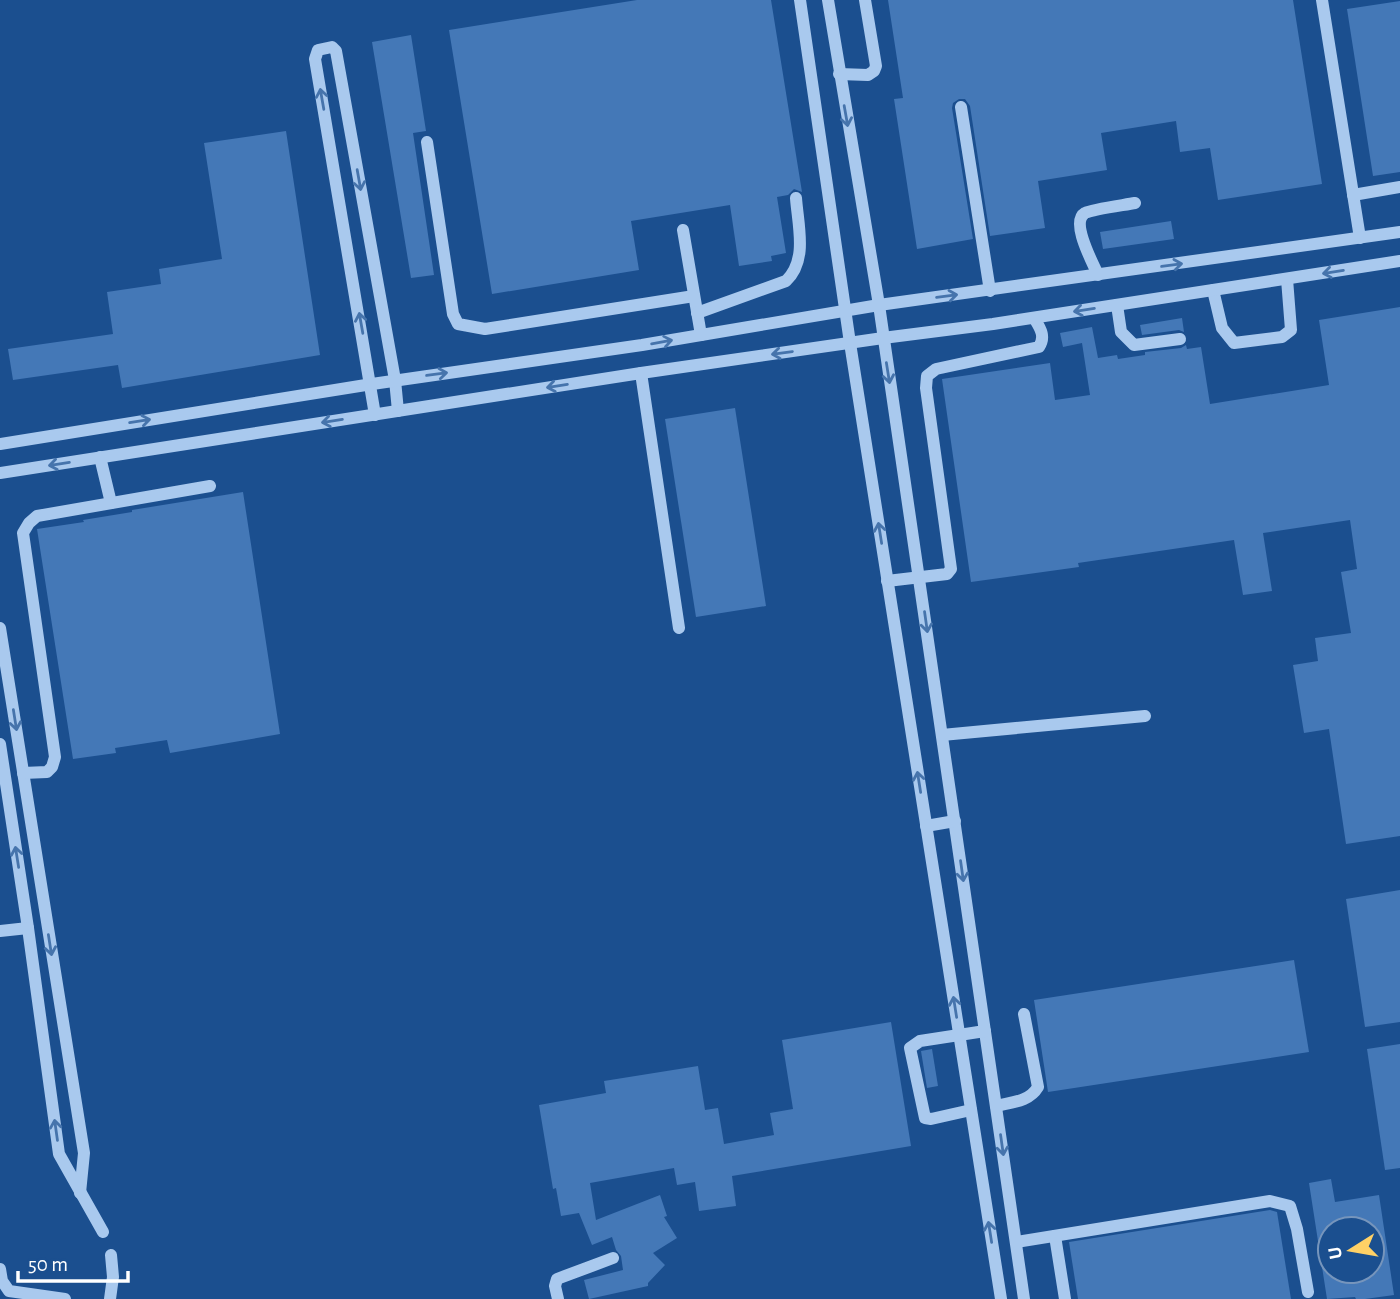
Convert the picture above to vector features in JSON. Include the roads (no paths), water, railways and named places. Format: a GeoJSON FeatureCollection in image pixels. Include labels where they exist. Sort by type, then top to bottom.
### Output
{"type":"FeatureCollection","features":[{"type":"Feature","properties":{"kind":"street"},"geometry":{"type":"LineString","coordinates":[[800,0],[845,312],[1000,1299]]}},
{"type":"Feature","properties":{"kind":"street"},"geometry":{"type":"LineString","coordinates":[[828,0],[879,305],[1024,1299]]}},
{"type":"Feature","properties":{"kind":"street"},"geometry":{"type":"LineString","coordinates":[[839,74],[868,75],[876,66],[865,0]]}},
{"type":"Feature","properties":{"kind":"street"},"geometry":{"type":"LineString","coordinates":[[1322,0],[1360,238]]}},
{"type":"Feature","properties":{"kind":"street"},"geometry":{"type":"LineString","coordinates":[[375,415],[372,384],[315,60],[318,50],[324,48],[332,47],[336,51],[395,380],[398,411]]}},
{"type":"Feature","properties":{"kind":"street"},"geometry":{"type":"LineString","coordinates":[[961,107],[990,291]]}},
{"type":"Feature","properties":{"kind":"street"},"geometry":{"type":"LineString","coordinates":[[427,142],[453,314],[458,324],[485,329],[694,296]]}},
{"type":"Feature","properties":{"kind":"street"},"geometry":{"type":"LineString","coordinates":[[1353,195],[1400,187]]}},
{"type":"Feature","properties":{"kind":"street"},"geometry":{"type":"LineString","coordinates":[[697,313],[786,281],[796,271],[800,257],[796,198]]}},
{"type":"Feature","properties":{"kind":"street"},"geometry":{"type":"LineString","coordinates":[[1098,275],[1080,231],[1080,220],[1085,213],[1135,203]]}},
{"type":"Feature","properties":{"kind":"street"},"geometry":{"type":"LineString","coordinates":[[683,230],[701,335]]}},
{"type":"Feature","properties":{"kind":"street"},"geometry":{"type":"LineString","coordinates":[[0,444],[395,380],[642,345],[879,305],[1400,232]]}},
{"type":"Feature","properties":{"kind":"street"},"geometry":{"type":"LineString","coordinates":[[0,473],[641,373],[1034,318],[1400,261]]}},
{"type":"Feature","properties":{"kind":"street"},"geometry":{"type":"LineString","coordinates":[[1213,290],[1222,328],[1234,343],[1282,337],[1291,330],[1287,279]]}},
{"type":"Feature","properties":{"kind":"street"},"geometry":{"type":"LineString","coordinates":[[1117,305],[1121,332],[1134,345],[1180,339]]}},
{"type":"Feature","properties":{"kind":"street"},"geometry":{"type":"LineString","coordinates":[[887,581],[947,574],[951,569],[926,388],[927,376],[936,369],[1039,347],[1043,340],[1042,333],[1034,318]]}},
{"type":"Feature","properties":{"kind":"street"},"geometry":{"type":"LineString","coordinates":[[641,373],[679,628]]}},
{"type":"Feature","properties":{"kind":"street"},"geometry":{"type":"LineString","coordinates":[[100,457],[111,503]]}},
{"type":"Feature","properties":{"kind":"street"},"geometry":{"type":"LineString","coordinates":[[23,773],[47,772],[55,757],[23,533],[29,523],[37,516],[210,486]]}},
{"type":"Feature","properties":{"kind":"street"},"geometry":{"type":"LineString","coordinates":[[0,628],[83,1153],[80,1193]]}},
{"type":"Feature","properties":{"kind":"street"},"geometry":{"type":"LineString","coordinates":[[942,735],[1145,716]]}},
{"type":"Feature","properties":{"kind":"street"},"geometry":{"type":"LineString","coordinates":[[0,744],[29,928],[59,1154],[103,1231]]}},
{"type":"Feature","properties":{"kind":"street"},"geometry":{"type":"LineString","coordinates":[[926,826],[955,821]]}},
{"type":"Feature","properties":{"kind":"street"},"geometry":{"type":"LineString","coordinates":[[0,932],[29,928]]}},
{"type":"Feature","properties":{"kind":"street"},"geometry":{"type":"LineString","coordinates":[[996,1106],[1026,1099],[1033,1095],[1038,1087],[1024,1014]]}},
{"type":"Feature","properties":{"kind":"street"},"geometry":{"type":"LineString","coordinates":[[971,1111],[925,1118],[910,1048],[920,1041],[985,1031]]}},
{"type":"Feature","properties":{"kind":"street"},"geometry":{"type":"LineString","coordinates":[[1016,1242],[1270,1201],[1290,1206],[1297,1229],[1308,1292]]}},
{"type":"Feature","properties":{"kind":"street"},"geometry":{"type":"LineString","coordinates":[[1055,1236],[1066,1299]]}},
{"type":"Feature","properties":{"kind":"street"},"geometry":{"type":"LineString","coordinates":[[110,1299],[113,1278],[111,1255]]}},
{"type":"Feature","properties":{"kind":"street"},"geometry":{"type":"LineString","coordinates":[[558,1299],[555,1282],[557,1279],[613,1258]]}},
{"type":"Feature","properties":{"kind":"street"},"geometry":{"type":"LineString","coordinates":[[0,1269],[2,1281],[9,1291],[65,1299]]}}]}
